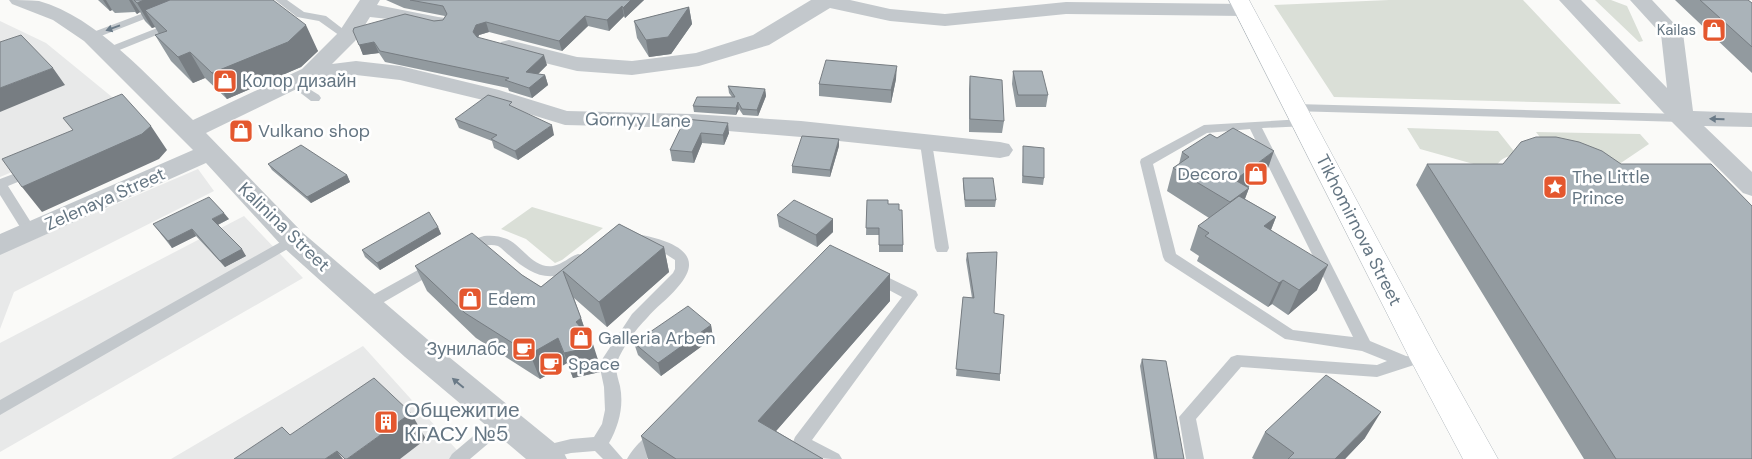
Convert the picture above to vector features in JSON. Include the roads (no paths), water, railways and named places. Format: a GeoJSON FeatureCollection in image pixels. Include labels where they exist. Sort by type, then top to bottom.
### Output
{"type":"FeatureCollection","features":[{"type":"Feature","properties":{"kind":"main road","name":"Tikhomirnova Street"},"geometry":{"type":"LineString","coordinates":[[1241,5],[1299,116],[1415,361],[1481,459]]}},
{"type":"Feature","properties":{"kind":"street","name":"Kalinina Street"},"geometry":{"type":"LineString","coordinates":[[19,0],[60,16],[100,43],[190,131],[294,240],[367,305],[546,456]]}},
{"type":"Feature","properties":{"kind":"street"},"geometry":{"type":"LineString","coordinates":[[1569,0],[1682,118],[1752,187]]}},
{"type":"Feature","properties":{"kind":"street"},"geometry":{"type":"LineString","coordinates":[[1640,0],[1672,32],[1682,118]]}},
{"type":"Feature","properties":{"kind":"street"},"geometry":{"type":"LineString","coordinates":[[489,42],[577,64],[632,68],[699,59],[761,40],[823,1],[890,15],[945,20],[1066,8],[1241,5]]}},
{"type":"Feature","properties":{"kind":"street"},"geometry":{"type":"LineString","coordinates":[[190,131],[302,78],[347,36],[366,5],[438,23]]}},
{"type":"Feature","properties":{"kind":"street","name":"Gornyy Lane"},"geometry":{"type":"LineString","coordinates":[[302,78],[356,68],[400,73],[490,95],[566,118],[692,121],[1000,150]]}},
{"type":"Feature","properties":{"kind":"street"},"geometry":{"type":"LineString","coordinates":[[1682,118],[1752,120]]}},
{"type":"Feature","properties":{"kind":"street","name":"Zelenaya Street"},"geometry":{"type":"LineString","coordinates":[[0,245],[210,152]]}},
{"type":"Feature","properties":{"kind":"lane"},"geometry":{"type":"LineString","coordinates":[[100,43],[188,0]]}},
{"type":"Feature","properties":{"kind":"lane"},"geometry":{"type":"LineString","coordinates":[[280,0],[301,15],[322,18],[347,36]]}},
{"type":"Feature","properties":{"kind":"lane"},"geometry":{"type":"LineString","coordinates":[[100,43],[182,21]]}},
{"type":"Feature","properties":{"kind":"lane"},"geometry":{"type":"LineString","coordinates":[[302,78],[315,98]]}},
{"type":"Feature","properties":{"kind":"lane"},"geometry":{"type":"LineString","coordinates":[[1415,361],[1364,345],[1290,335],[1170,257],[1146,162],[1204,128],[1254,126],[1299,116],[1682,118]]}},
{"type":"Feature","properties":{"kind":"lane"},"geometry":{"type":"LineString","coordinates":[[1254,126],[1364,345]]}},
{"type":"Feature","properties":{"kind":"lane"},"geometry":{"type":"LineString","coordinates":[[926,143],[942,248]]}},
{"type":"Feature","properties":{"kind":"lane"},"geometry":{"type":"LineString","coordinates":[[30,232],[0,184],[41,166]]}},
{"type":"Feature","properties":{"kind":"lane"},"geometry":{"type":"LineString","coordinates":[[599,444],[607,433],[613,411],[613,395],[608,373],[611,356],[640,314],[674,282],[683,266],[681,257],[662,245],[622,235]]}},
{"type":"Feature","properties":{"kind":"lane"},"geometry":{"type":"LineString","coordinates":[[0,408],[294,240]]}},
{"type":"Feature","properties":{"kind":"lane"},"geometry":{"type":"LineString","coordinates":[[367,305],[474,243],[494,240],[504,243],[535,269],[551,272],[570,266],[587,251]]}},
{"type":"Feature","properties":{"kind":"lane"},"geometry":{"type":"LineString","coordinates":[[834,459],[800,442],[911,295],[863,270]]}},
{"type":"Feature","properties":{"kind":"lane"},"geometry":{"type":"LineString","coordinates":[[1194,459],[1187,417],[1237,360],[1377,371],[1415,361]]}},
{"type":"Feature","properties":{"kind":"lane"},"geometry":{"type":"LineString","coordinates":[[458,459],[504,420]]}},
{"type":"Feature","properties":{"kind":"lane"},"geometry":{"type":"LineString","coordinates":[[636,459],[670,424]]}},
{"type":"Feature","properties":{"kind":"lane"},"geometry":{"type":"LineString","coordinates":[[546,456],[571,446],[599,444],[614,459]]}},
{"type":"Feature","properties":{"kind":"place","name":"Kailas"},"geometry":{"type":"Point","coordinates":[1714,30]}},
{"type":"Feature","properties":{"kind":"place","name":"Колор дизайн"},"geometry":{"type":"Point","coordinates":[225,81]}},
{"type":"Feature","properties":{"kind":"place","name":"Vulkano shop"},"geometry":{"type":"Point","coordinates":[241,131]}},
{"type":"Feature","properties":{"kind":"place","name":"Decoro"},"geometry":{"type":"Point","coordinates":[1256,174]}},
{"type":"Feature","properties":{"kind":"place","name":"The Little Prince"},"geometry":{"type":"Point","coordinates":[1555,187]}},
{"type":"Feature","properties":{"kind":"place","name":"Edem"},"geometry":{"type":"Point","coordinates":[470,299]}},
{"type":"Feature","properties":{"kind":"place","name":"Galleria Arben"},"geometry":{"type":"Point","coordinates":[581,338]}},
{"type":"Feature","properties":{"kind":"place","name":"Зунилабс"},"geometry":{"type":"Point","coordinates":[524,349]}},
{"type":"Feature","properties":{"kind":"place","name":"Space"},"geometry":{"type":"Point","coordinates":[551,364]}},
{"type":"Feature","properties":{"kind":"place","name":"Общежитие КГАСУ №5"},"geometry":{"type":"Point","coordinates":[386,422]}}]}
